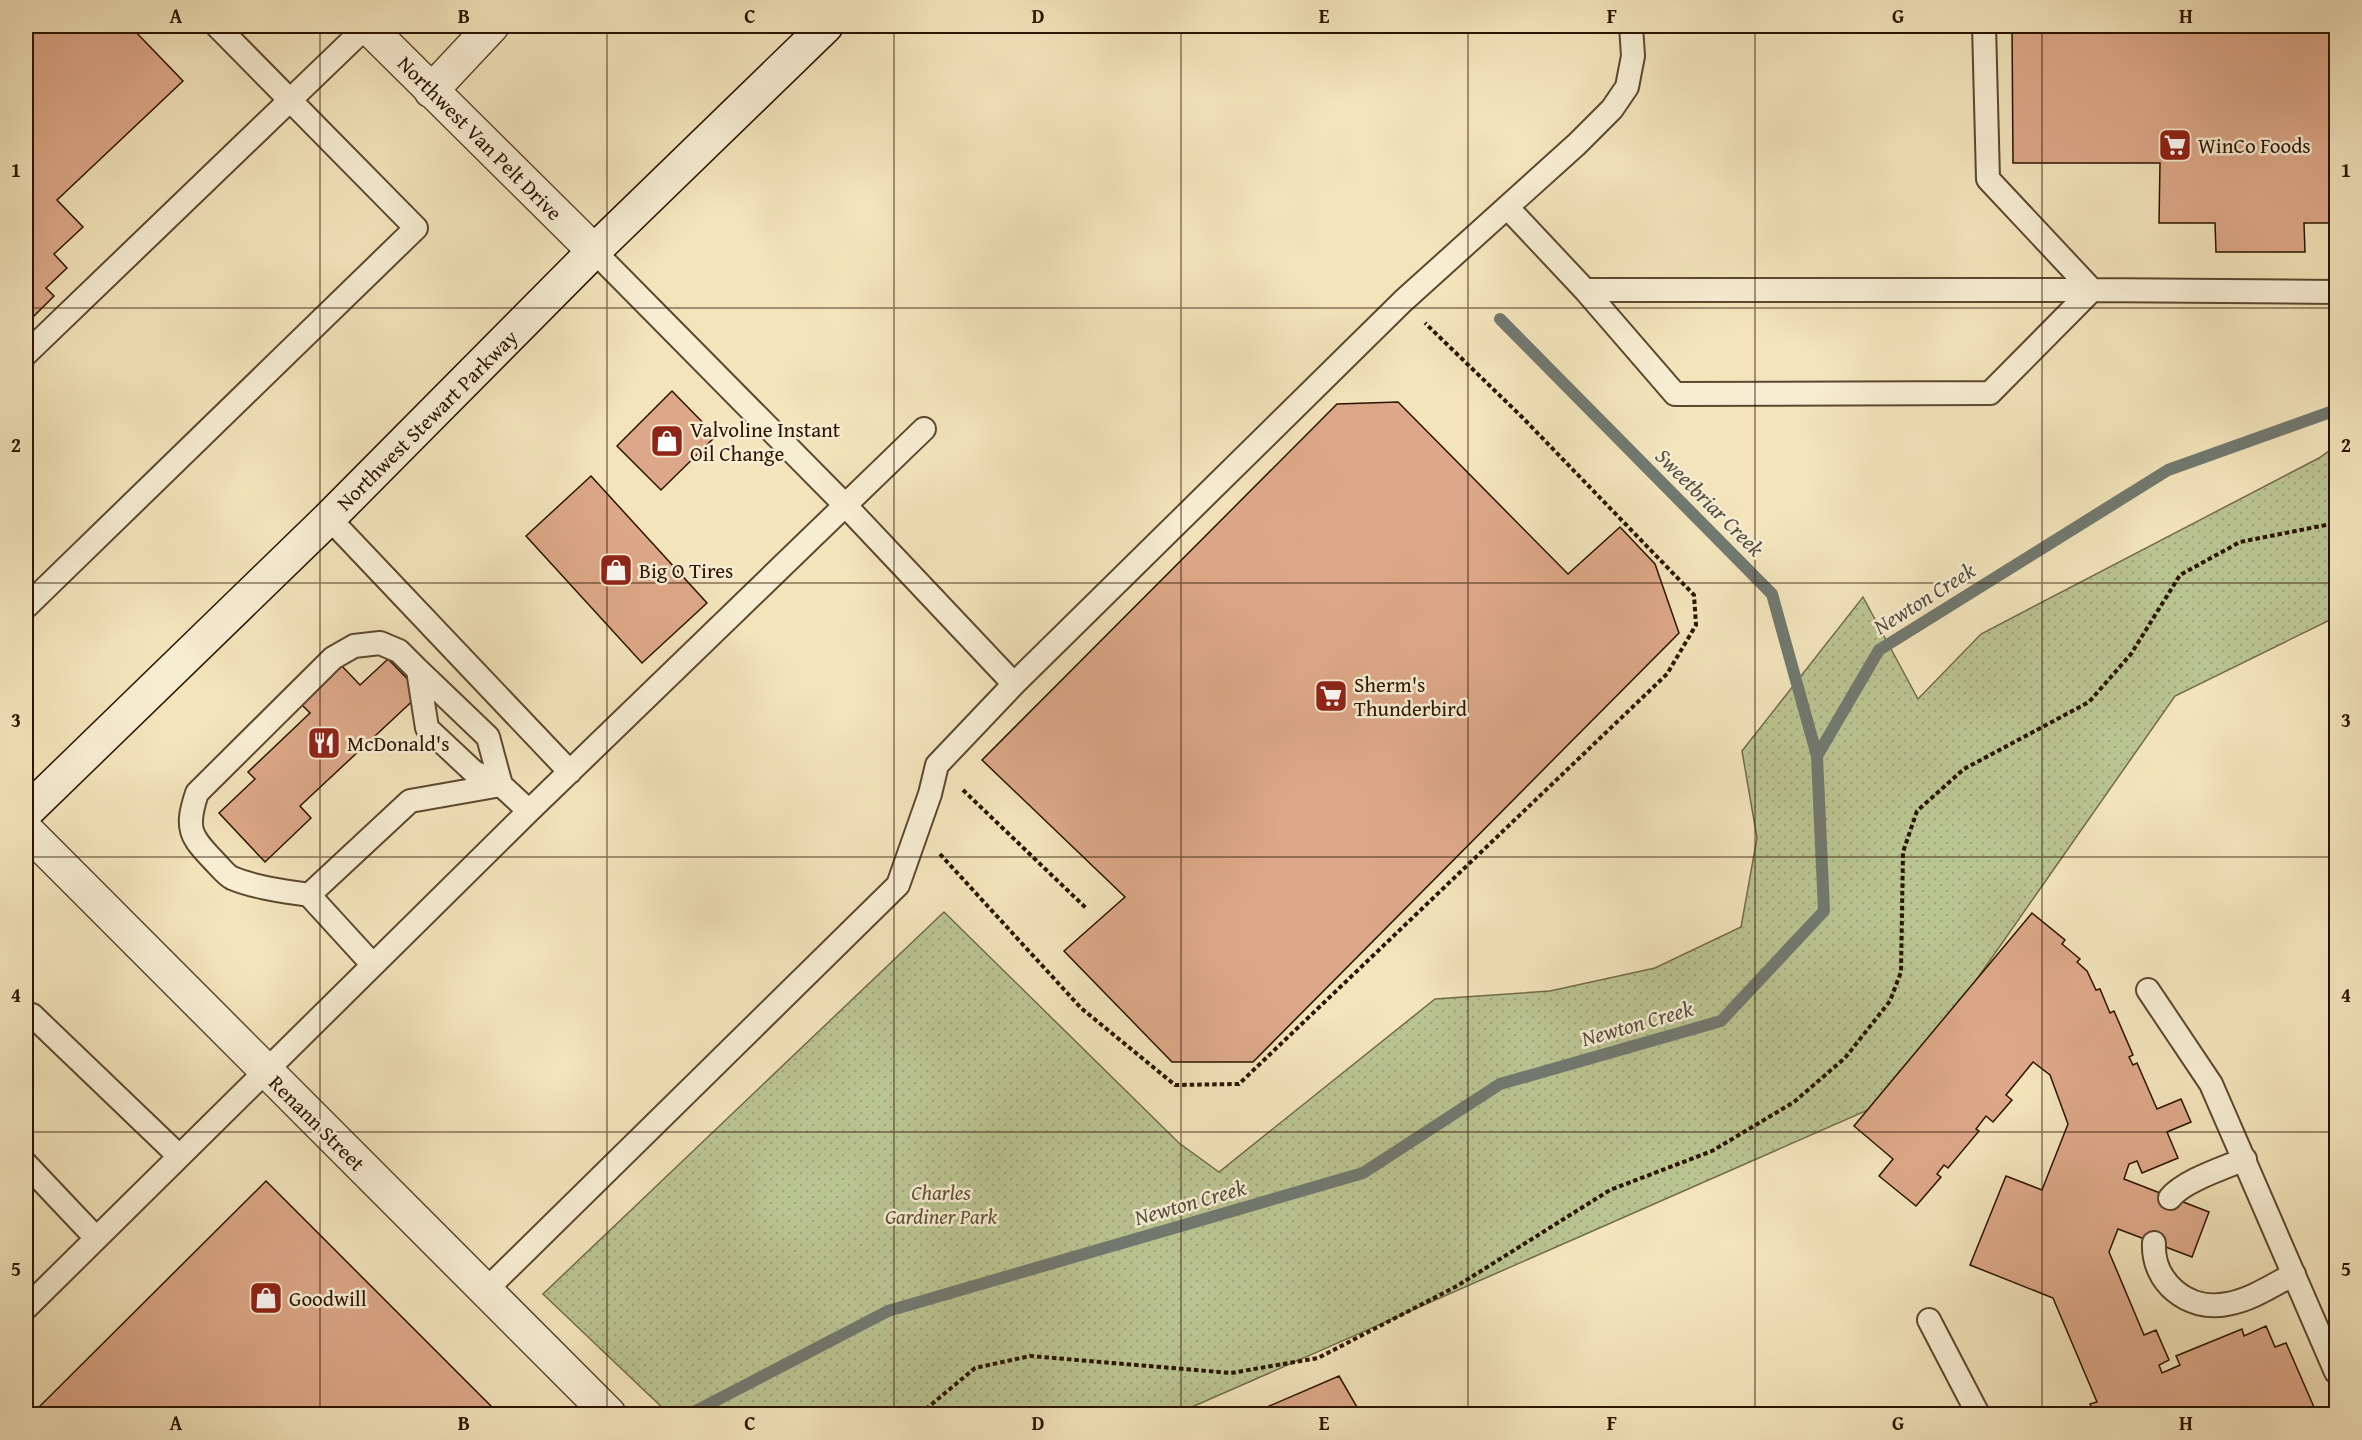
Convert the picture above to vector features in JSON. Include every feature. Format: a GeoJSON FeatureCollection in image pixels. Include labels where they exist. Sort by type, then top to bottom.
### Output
{"type":"FeatureCollection","features":[{"type":"Feature","properties":{"kind":"street","name":"Northwest Van Pelt Drive"},"geometry":{"type":"LineString","coordinates":[[367,26],[594,251]]}},
{"type":"Feature","properties":{"kind":"street"},"geometry":{"type":"LineString","coordinates":[[431,91],[492,26]]}},
{"type":"Feature","properties":{"kind":"street","name":"Northwest Stewart Parkway"},"geometry":{"type":"LineString","coordinates":[[26,812],[329,518],[594,251],[826,26]]}},
{"type":"Feature","properties":{"kind":"street","name":"Renann Street"},"geometry":{"type":"LineString","coordinates":[[26,830],[609,1414]]}},
{"type":"Feature","properties":{"kind":"lane"},"geometry":{"type":"LineString","coordinates":[[26,607],[416,228],[217,26]]}},
{"type":"Feature","properties":{"kind":"lane"},"geometry":{"type":"LineString","coordinates":[[26,354],[367,26]]}},
{"type":"Feature","properties":{"kind":"lane"},"geometry":{"type":"LineString","coordinates":[[485,1291],[898,885],[937,765],[1014,684],[1403,301],[1612,109],[1627,87],[1633,56],[1631,26]]}},
{"type":"Feature","properties":{"kind":"lane"},"geometry":{"type":"LineString","coordinates":[[1984,26],[1988,179],[2092,290]]}},
{"type":"Feature","properties":{"kind":"lane"},"geometry":{"type":"LineString","coordinates":[[1507,207],[1585,290],[1675,394],[1990,393],[2092,290]]}},
{"type":"Feature","properties":{"kind":"lane"},"geometry":{"type":"LineString","coordinates":[[594,251],[845,505],[1014,684]]}},
{"type":"Feature","properties":{"kind":"lane"},"geometry":{"type":"LineString","coordinates":[[1585,290],[2337,292]]}},
{"type":"Feature","properties":{"kind":"lane"},"geometry":{"type":"LineString","coordinates":[[26,1308],[529,811],[924,429]]}},
{"type":"Feature","properties":{"kind":"lane"},"geometry":{"type":"LineString","coordinates":[[329,518],[570,772]]}},
{"type":"Feature","properties":{"kind":"lane"},"geometry":{"type":"LineString","coordinates":[[373,965],[309,895],[254,885],[230,877],[197,843],[190,828],[190,814],[197,793],[333,658],[354,646],[380,643],[399,651],[488,737],[501,785]]}},
{"type":"Feature","properties":{"kind":"lane"},"geometry":{"type":"LineString","coordinates":[[418,670],[427,728],[474,772],[501,785],[529,811]]}},
{"type":"Feature","properties":{"kind":"lane"},"geometry":{"type":"LineString","coordinates":[[309,895],[410,801],[501,785]]}},
{"type":"Feature","properties":{"kind":"lane"},"geometry":{"type":"LineString","coordinates":[[2148,990],[2211,1084],[2337,1372]]}},
{"type":"Feature","properties":{"kind":"lane"},"geometry":{"type":"LineString","coordinates":[[26,1021],[32,1015],[179,1156]]}},
{"type":"Feature","properties":{"kind":"lane"},"geometry":{"type":"LineString","coordinates":[[2170,1198],[2174,1192],[2189,1184],[2245,1159]]}},
{"type":"Feature","properties":{"kind":"lane"},"geometry":{"type":"LineString","coordinates":[[26,1164],[96,1238]]}},
{"type":"Feature","properties":{"kind":"lane"},"geometry":{"type":"LineString","coordinates":[[2154,1243],[2154,1258],[2163,1279],[2177,1294],[2201,1304],[2225,1305],[2245,1299],[2294,1274]]}},
{"type":"Feature","properties":{"kind":"lane"},"geometry":{"type":"LineString","coordinates":[[1929,1320],[1978,1414]]}},
{"type":"Feature","properties":{"kind":"path"},"geometry":{"type":"LineString","coordinates":[[918,829],[1081,1008],[1175,1085],[1239,1084],[1667,674],[1696,625],[1694,595],[1522,417],[1403,301]]}},
{"type":"Feature","properties":{"kind":"path"},"geometry":{"type":"LineString","coordinates":[[920,1414],[975,1368],[1030,1356],[1231,1373],[1318,1358],[1457,1286],[1610,1190],[1712,1151],[1794,1102],[1845,1058],[1890,1001],[1901,972],[1903,852],[1917,811],[1964,769],[2089,702],[2131,654],[2180,575],[2240,542],[2337,523]]}},
{"type":"Feature","properties":{"kind":"path"},"geometry":{"type":"LineString","coordinates":[[937,765],[1087,909]]}},
{"type":"Feature","properties":{"kind":"green space","name":"Charles Gardiner Park"},"geometry":{"type":"Polygon","coordinates":[[[2336,446],[2336,617],[2175,696],[1893,1099],[1176,1414],[669,1414],[543,1294],[944,912],[1179,1143],[1219,1172],[1435,999],[1550,991],[1655,968],[1741,927],[1757,838],[1742,751],[1863,597],[1918,699],[1981,634],[2319,458],[2336,446]]]}},
{"type":"Feature","properties":{"kind":"building"},"geometry":{"type":"Polygon","coordinates":[[[26,26],[130,26],[183,81],[57,200],[83,227],[54,254],[67,268],[46,288],[54,296],[27,323],[26,26]]]}},
{"type":"Feature","properties":{"kind":"building","name":"WinCo Foods"},"geometry":{"type":"Polygon","coordinates":[[[2012,26],[2336,26],[2336,223],[2304,223],[2305,252],[2216,252],[2215,223],[2159,223],[2160,163],[2013,163],[2012,26]]]}},
{"type":"Feature","properties":{"kind":"building","name":"Valvoline Instant Oil Change"},"geometry":{"type":"Polygon","coordinates":[[[672,391],[716,436],[661,490],[617,446],[672,391]]]}},
{"type":"Feature","properties":{"kind":"building","name":"Sherm's Thunderbird"},"geometry":{"type":"Polygon","coordinates":[[[1398,402],[1568,574],[1620,527],[1655,564],[1679,633],[1253,1062],[1172,1062],[1064,951],[1125,897],[982,760],[1337,404],[1398,402]]]}},
{"type":"Feature","properties":{"kind":"building","name":"Big O Tires"},"geometry":{"type":"Polygon","coordinates":[[[591,476],[707,603],[642,663],[526,536],[591,476]]]}},
{"type":"Feature","properties":{"kind":"building","name":"McDonald's"},"geometry":{"type":"Polygon","coordinates":[[[388,659],[421,693],[300,806],[311,818],[265,862],[219,813],[255,779],[248,772],[310,713],[300,703],[341,665],[360,685],[388,659]]]}},
{"type":"Feature","properties":{"kind":"building"},"geometry":{"type":"Polygon","coordinates":[[[2032,913],[2065,940],[2062,944],[2080,959],[2077,962],[2087,971],[2096,990],[2100,989],[2110,1013],[2114,1011],[2133,1055],[2129,1057],[2133,1065],[2137,1063],[2157,1109],[2181,1099],[2191,1122],[2167,1132],[2178,1158],[2142,1173],[2137,1161],[2129,1164],[2124,1179],[2209,1212],[2192,1257],[2118,1229],[2109,1252],[2144,1335],[2156,1330],[2169,1360],[2159,1365],[2162,1373],[2180,1365],[2176,1356],[2242,1329],[2244,1336],[2266,1326],[2275,1347],[2286,1343],[2317,1414],[2094,1414],[2090,1404],[2097,1402],[2053,1298],[1970,1265],[2006,1176],[2042,1190],[2068,1124],[2050,1075],[2033,1062],[2006,1095],[2012,1100],[1993,1122],[1986,1116],[1976,1129],[1979,1131],[1948,1168],[1944,1165],[1937,1174],[1941,1177],[1916,1206],[1879,1176],[1893,1159],[1854,1126],[2032,913]]]}},
{"type":"Feature","properties":{"kind":"building","name":"Goodwill"},"geometry":{"type":"Polygon","coordinates":[[[266,1181],[499,1414],[32,1414],[266,1181]]]}},
{"type":"Feature","properties":{"kind":"building"},"geometry":{"type":"Polygon","coordinates":[[[1339,1376],[1361,1414],[1251,1414],[1339,1376]]]}},
{"type":"Feature","properties":{"kind":"waterway","name":"Sweetbriar Creek"},"geometry":{"type":"LineString","coordinates":[[1500,319],[1772,594],[1817,756]]}},
{"type":"Feature","properties":{"kind":"waterway","name":"Newton Creek"},"geometry":{"type":"LineString","coordinates":[[690,1414],[888,1311],[1363,1173],[1500,1084],[1721,1021],[1824,911],[1817,756],[1879,650],[2168,470],[2336,410]]}},
{"type":"Feature","properties":{"kind":"place","name":"WinCo Foods"},"geometry":{"type":"Point","coordinates":[2175,145]}},
{"type":"Feature","properties":{"kind":"place","name":"Valvoline Instant Oil Change"},"geometry":{"type":"Point","coordinates":[667,441]}},
{"type":"Feature","properties":{"kind":"place","name":"Big O Tires"},"geometry":{"type":"Point","coordinates":[616,570]}},
{"type":"Feature","properties":{"kind":"place","name":"Sherm's Thunderbird"},"geometry":{"type":"Point","coordinates":[1331,696]}},
{"type":"Feature","properties":{"kind":"place","name":"McDonald's"},"geometry":{"type":"Point","coordinates":[324,743]}},
{"type":"Feature","properties":{"kind":"place","name":"Goodwill"},"geometry":{"type":"Point","coordinates":[266,1298]}}]}
